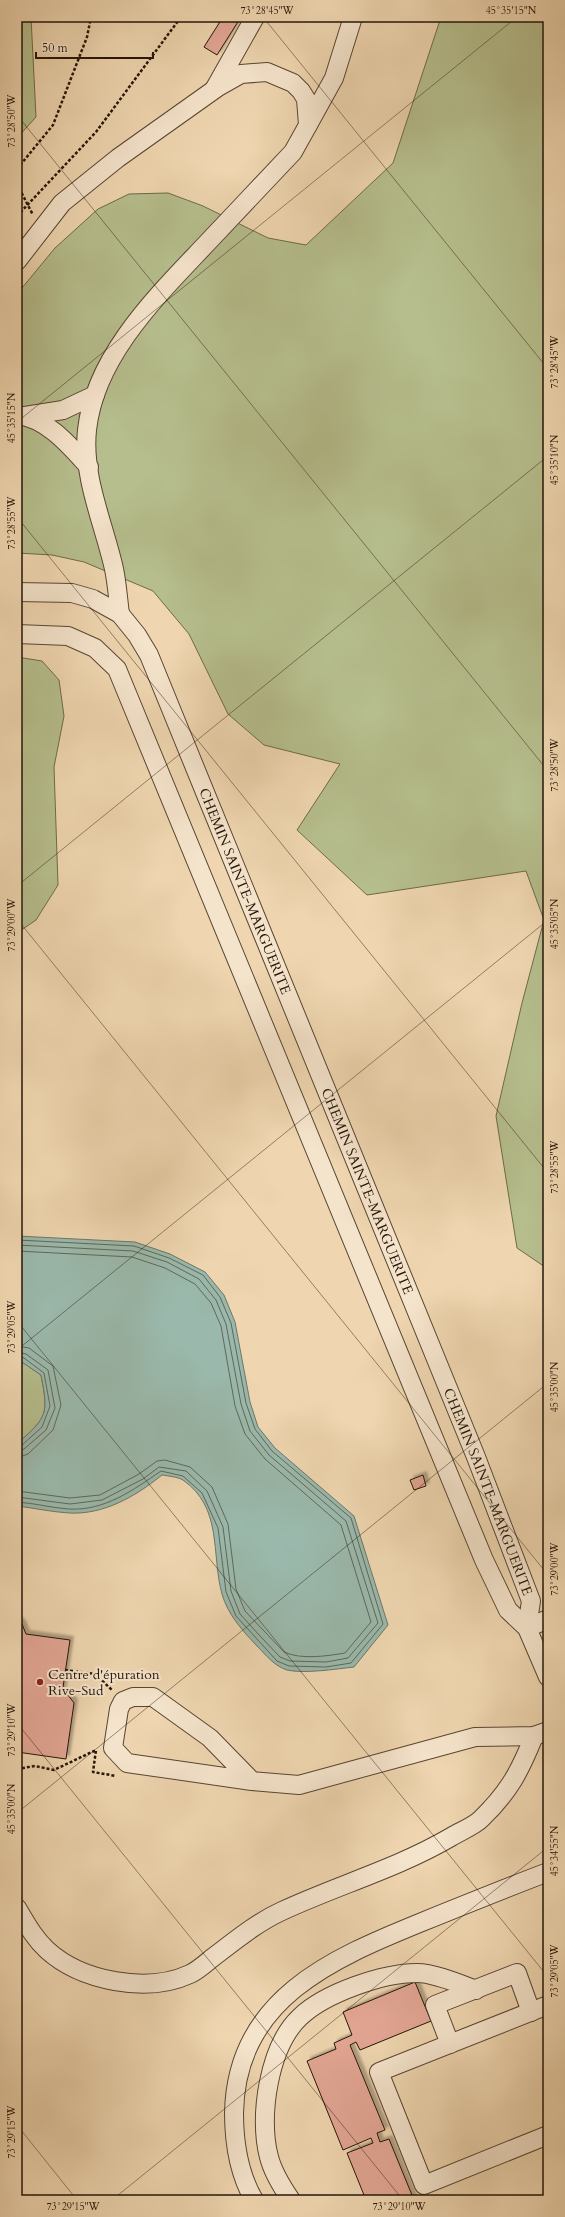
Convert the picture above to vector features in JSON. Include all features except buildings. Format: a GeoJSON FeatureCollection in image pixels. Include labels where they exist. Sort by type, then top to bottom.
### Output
{"type":"FeatureCollection","features":[{"type":"Feature","properties":{"kind":"street"},"geometry":{"type":"LineString","coordinates":[[215,89],[255,17]]}},
{"type":"Feature","properties":{"kind":"street"},"geometry":{"type":"LineString","coordinates":[[120,614],[114,569],[99,518],[89,467],[87,430],[95,395],[111,360],[152,301],[293,152],[325,98],[334,78],[353,17]]}},
{"type":"Feature","properties":{"kind":"street"},"geometry":{"type":"LineString","coordinates":[[17,261],[62,203],[118,158],[215,89],[241,74],[267,72],[281,76],[293,83],[306,99],[308,125]]}},
{"type":"Feature","properties":{"kind":"street"},"geometry":{"type":"LineString","coordinates":[[21,415],[63,410],[95,395]]}},
{"type":"Feature","properties":{"kind":"street"},"geometry":{"type":"LineString","coordinates":[[21,415],[49,428],[67,443],[89,467]]}},
{"type":"Feature","properties":{"kind":"street","name":"CHEMIN SAINTE-MARGUERITE"},"geometry":{"type":"LineString","coordinates":[[17,592],[72,593],[93,599],[120,614],[137,635],[149,655],[476,1457],[531,1602],[527,1628]]}},
{"type":"Feature","properties":{"kind":"street","name":"CHEMIN SAINTE-MARGUERITE"},"geometry":{"type":"LineString","coordinates":[[17,634],[68,636],[95,648],[116,668],[484,1560],[508,1610],[527,1628]]}},
{"type":"Feature","properties":{"kind":"street"},"geometry":{"type":"LineString","coordinates":[[548,1619],[527,1628],[548,1677]]}},
{"type":"Feature","properties":{"kind":"street"},"geometry":{"type":"LineString","coordinates":[[252,1781],[210,1738],[153,1697],[133,1697],[123,1701],[119,1710],[114,1748],[127,1763],[252,1781],[299,1784],[475,1737],[541,1733]]}},
{"type":"Feature","properties":{"kind":"street"},"geometry":{"type":"LineString","coordinates":[[17,1908],[29,1930],[46,1949],[60,1961],[110,1982],[147,1983],[171,1981],[191,1973],[250,1929],[281,1911],[427,1851],[480,1820],[504,1794],[520,1770],[541,1733]]}},
{"type":"Feature","properties":{"kind":"street"},"geometry":{"type":"LineString","coordinates":[[254,2200],[240,2164],[235,2136],[234,2102],[245,2054],[258,2028],[272,2010],[296,1985],[349,1954],[434,1917],[548,1872]]}},
{"type":"Feature","properties":{"kind":"street"},"geometry":{"type":"LineString","coordinates":[[291,2200],[279,2183],[269,2157],[265,2122],[269,2082],[280,2044],[299,2018],[320,2001],[372,1980],[403,1975],[418,1973],[476,1990]]}},
{"type":"Feature","properties":{"kind":"street"},"geometry":{"type":"LineString","coordinates":[[450,2044],[435,2005],[517,1973],[531,2012]]}},
{"type":"Feature","properties":{"kind":"street"},"geometry":{"type":"LineString","coordinates":[[548,2005],[380,2072],[424,2185],[548,2135]]}},
{"type":"Feature","properties":{"kind":"path"},"geometry":{"type":"LineString","coordinates":[[17,169],[53,125],[87,37],[91,17]]}},
{"type":"Feature","properties":{"kind":"path"},"geometry":{"type":"LineString","coordinates":[[17,216],[96,132],[181,17]]}},
{"type":"Feature","properties":{"kind":"path"},"geometry":{"type":"LineString","coordinates":[[17,184],[41,229]]}},
{"type":"Feature","properties":{"kind":"path"},"geometry":{"type":"LineString","coordinates":[[66,1670],[95,1674],[123,1701]]}},
{"type":"Feature","properties":{"kind":"path"},"geometry":{"type":"LineString","coordinates":[[17,1769],[35,1766],[54,1770],[96,1750],[93,1772],[122,1777]]}},
{"type":"Feature","properties":{"kind":"green space"},"geometry":{"type":"Polygon","coordinates":[[[17,17],[31,17],[36,117],[17,138],[17,17]]]}},
{"type":"Feature","properties":{"kind":"green space"},"geometry":{"type":"Polygon","coordinates":[[[441,17],[548,17],[548,1269],[517,1248],[496,1116],[522,1003],[544,920],[526,871],[367,895],[297,830],[340,764],[264,745],[228,714],[189,634],[153,591],[84,562],[52,555],[17,553],[17,294],[55,248],[98,209],[129,194],[168,193],[203,206],[268,238],[306,245],[393,163],[441,17]]]}},
{"type":"Feature","properties":{"kind":"green space"},"geometry":{"type":"Polygon","coordinates":[[[17,657],[42,661],[59,680],[64,716],[54,767],[58,885],[36,920],[17,933],[17,657]]]}},
{"type":"Feature","properties":{"kind":"green space"},"geometry":{"type":"Polygon","coordinates":[[[17,1361],[22,1362],[41,1375],[45,1407],[40,1421],[17,1444],[17,1361]]]}},
{"type":"Feature","properties":{"kind":"water"},"geometry":{"type":"Polygon","coordinates":[[[17,1236],[135,1242],[170,1254],[205,1272],[224,1295],[235,1322],[250,1402],[258,1427],[275,1448],[354,1516],[388,1625],[354,1667],[311,1671],[287,1670],[274,1663],[251,1640],[236,1622],[228,1609],[222,1594],[213,1532],[210,1518],[204,1504],[196,1491],[181,1479],[162,1475],[152,1483],[119,1503],[95,1511],[69,1513],[17,1506],[17,1444],[40,1421],[45,1407],[45,1399],[41,1375],[22,1362],[17,1361],[17,1236]]]}},
{"type":"Feature","properties":{"kind":"place","name":"Centre d'épuration Rive-Sud"},"geometry":{"type":"Point","coordinates":[40,1682]}}]}
